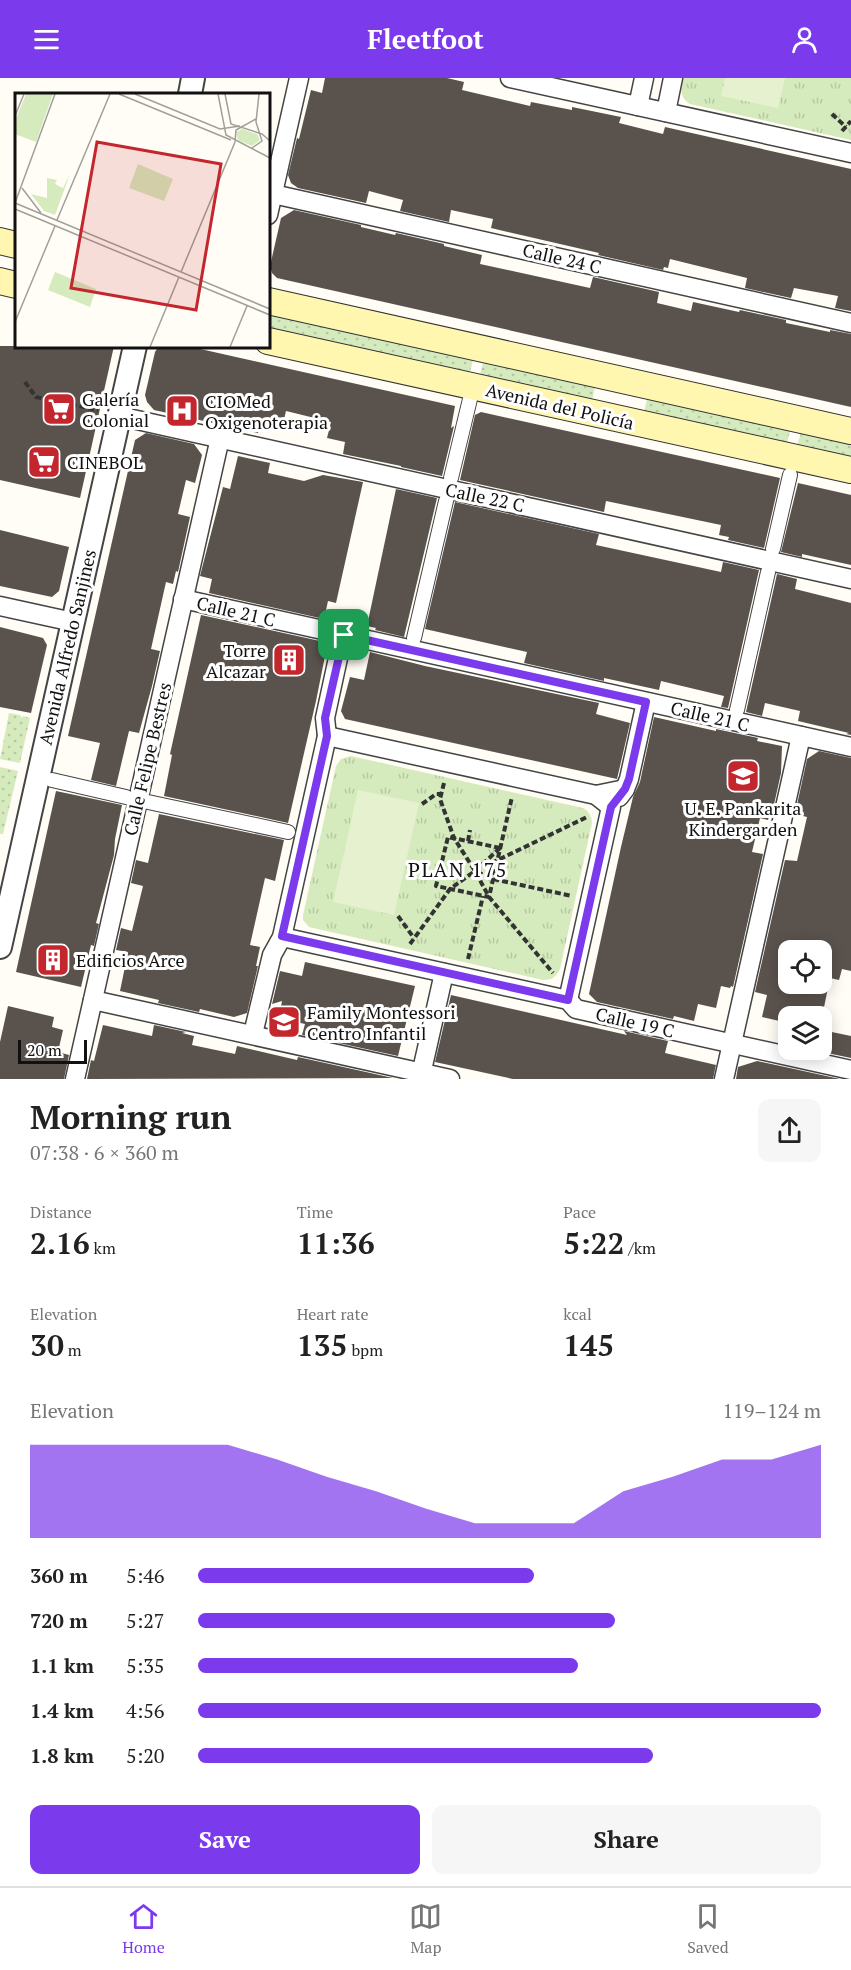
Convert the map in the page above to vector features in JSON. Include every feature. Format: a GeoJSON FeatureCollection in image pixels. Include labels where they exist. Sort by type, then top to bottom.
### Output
{"type":"FeatureCollection","features":[{"type":"Feature","properties":{"kind":"main road"},"geometry":{"type":"LineString","coordinates":[[0,241],[15,245]]}},
{"type":"Feature","properties":{"kind":"main road"},"geometry":{"type":"LineString","coordinates":[[0,281],[15,285]]}},
{"type":"Feature","properties":{"kind":"main road"},"geometry":{"type":"LineString","coordinates":[[270,302],[851,431]]}},
{"type":"Feature","properties":{"kind":"main road","name":"Avenida del Policía"},"geometry":{"type":"LineString","coordinates":[[270,341],[851,470]]}},
{"type":"Feature","properties":{"kind":"main road"},"geometry":{"type":"LineString","coordinates":[[614,418],[623,380]]}},
{"type":"Feature","properties":{"kind":"street"},"geometry":{"type":"LineString","coordinates":[[190,93],[193,78]]}},
{"type":"Feature","properties":{"kind":"street"},"geometry":{"type":"LineString","coordinates":[[270,207],[299,78]]}},
{"type":"Feature","properties":{"kind":"street"},"geometry":{"type":"LineString","coordinates":[[510,78],[851,153]]}},
{"type":"Feature","properties":{"kind":"street"},"geometry":{"type":"LineString","coordinates":[[638,106],[644,78]]}},
{"type":"Feature","properties":{"kind":"street"},"geometry":{"type":"LineString","coordinates":[[666,112],[674,78]]}},
{"type":"Feature","properties":{"kind":"street","name":"Calle 24 C"},"geometry":{"type":"LineString","coordinates":[[273,194],[851,322]]}},
{"type":"Feature","properties":{"kind":"street","name":"Avenida Alfredo Sanjines"},"geometry":{"type":"LineString","coordinates":[[1,936],[73,622],[111,414],[134,348]]}},
{"type":"Feature","properties":{"kind":"street"},"geometry":{"type":"LineString","coordinates":[[451,478],[470,399]]}},
{"type":"Feature","properties":{"kind":"street","name":"Calle 22 C"},"geometry":{"type":"LineString","coordinates":[[111,414],[851,579]]}},
{"type":"Feature","properties":{"kind":"street","name":"Calle Felipe Bestres"},"geometry":{"type":"LineString","coordinates":[[75,1079],[220,438]]}},
{"type":"Feature","properties":{"kind":"street"},"geometry":{"type":"LineString","coordinates":[[773,549],[790,475]]}},
{"type":"Feature","properties":{"kind":"street"},"geometry":{"type":"LineString","coordinates":[[414,638],[446,501]]}},
{"type":"Feature","properties":{"kind":"street"},"geometry":{"type":"LineString","coordinates":[[737,710],[768,572]]}},
{"type":"Feature","properties":{"kind":"street","name":"Calle 21 C"},"geometry":{"type":"LineString","coordinates":[[183,599],[851,747]]}},
{"type":"Feature","properties":{"kind":"street"},"geometry":{"type":"LineString","coordinates":[[0,606],[73,622]]}},
{"type":"Feature","properties":{"kind":"street"},"geometry":{"type":"LineString","coordinates":[[253,1035],[272,955],[282,936],[327,736],[325,718],[344,635]]}},
{"type":"Feature","properties":{"kind":"street"},"geometry":{"type":"LineString","coordinates":[[568,1000],[611,807],[625,789],[646,702]]}},
{"type":"Feature","properties":{"kind":"street"},"geometry":{"type":"LineString","coordinates":[[327,736],[596,795],[625,789]]}},
{"type":"Feature","properties":{"kind":"street"},"geometry":{"type":"LineString","coordinates":[[724,1079],[801,736]]}},
{"type":"Feature","properties":{"kind":"street"},"geometry":{"type":"LineString","coordinates":[[52,780],[126,797]]}},
{"type":"Feature","properties":{"kind":"street"},"geometry":{"type":"LineString","coordinates":[[596,795],[611,807]]}},
{"type":"Feature","properties":{"kind":"street"},"geometry":{"type":"LineString","coordinates":[[147,802],[288,832]]}},
{"type":"Feature","properties":{"kind":"street","name":"Calle 19 C"},"geometry":{"type":"LineString","coordinates":[[282,936],[568,1000],[576,1009],[851,1070]]}},
{"type":"Feature","properties":{"kind":"street"},"geometry":{"type":"LineString","coordinates":[[421,1076],[444,973]]}},
{"type":"Feature","properties":{"kind":"street"},"geometry":{"type":"LineString","coordinates":[[93,1000],[253,1035],[421,1076],[450,1079]]}},
{"type":"Feature","properties":{"kind":"path"},"geometry":{"type":"LineString","coordinates":[[832,114],[846,127]]}},
{"type":"Feature","properties":{"kind":"path"},"geometry":{"type":"LineString","coordinates":[[840,134],[851,121]]}},
{"type":"Feature","properties":{"kind":"path"},"geometry":{"type":"LineString","coordinates":[[25,382],[36,397],[111,414]]}},
{"type":"Feature","properties":{"kind":"path"},"geometry":{"type":"LineString","coordinates":[[444,782],[440,799],[454,838],[476,871],[489,897],[551,971]]}},
{"type":"Feature","properties":{"kind":"path"},"geometry":{"type":"LineString","coordinates":[[489,897],[513,792]]}},
{"type":"Feature","properties":{"kind":"path"},"geometry":{"type":"LineString","coordinates":[[422,804],[436,794],[441,794]]}},
{"type":"Feature","properties":{"kind":"path"},"geometry":{"type":"LineString","coordinates":[[476,871],[584,819]]}},
{"type":"Feature","properties":{"kind":"path"},"geometry":{"type":"LineString","coordinates":[[468,841],[470,830]]}},
{"type":"Feature","properties":{"kind":"path"},"geometry":{"type":"LineString","coordinates":[[489,897],[436,886],[448,837],[500,848]]}},
{"type":"Feature","properties":{"kind":"path"},"geometry":{"type":"LineString","coordinates":[[410,944],[450,889],[476,871],[500,848]]}},
{"type":"Feature","properties":{"kind":"path"},"geometry":{"type":"LineString","coordinates":[[476,871],[493,879],[576,896]]}},
{"type":"Feature","properties":{"kind":"path"},"geometry":{"type":"LineString","coordinates":[[468,957],[483,896]]}},
{"type":"Feature","properties":{"kind":"path"},"geometry":{"type":"LineString","coordinates":[[398,916],[414,938]]}},
{"type":"Feature","properties":{"kind":"green space"},"geometry":{"type":"Polygon","coordinates":[[[683,78],[851,78],[851,140],[690,104],[682,96],[683,78]]]}},
{"type":"Feature","properties":{"kind":"green space"},"geometry":{"type":"Polygon","coordinates":[[[725,78],[785,78],[778,108],[721,96],[725,78]]]}},
{"type":"Feature","properties":{"kind":"green space"},"geometry":{"type":"Polygon","coordinates":[[[270,315],[473,360],[470,372],[270,327],[270,315]]]}},
{"type":"Feature","properties":{"kind":"green space"},"geometry":{"type":"Polygon","coordinates":[[[483,363],[595,387],[592,401],[480,375],[483,363]]]}},
{"type":"Feature","properties":{"kind":"green space"},"geometry":{"type":"Polygon","coordinates":[[[647,399],[790,431],[787,443],[644,412],[647,399]]]}},
{"type":"Feature","properties":{"kind":"green space"},"geometry":{"type":"Polygon","coordinates":[[[801,433],[851,444],[851,457],[797,445],[801,433]]]}},
{"type":"Feature","properties":{"kind":"green space"},"geometry":{"type":"Polygon","coordinates":[[[9,713],[20,715],[22,718],[23,716],[30,718],[20,763],[0,759],[9,713]]]}},
{"type":"Feature","properties":{"kind":"green space"},"geometry":{"type":"Polygon","coordinates":[[[351,756],[583,808],[587,811],[592,823],[560,969],[555,976],[543,980],[309,927],[303,920],[303,915],[336,766],[341,759],[351,756]]]}},
{"type":"Feature","properties":{"kind":"green space"},"geometry":{"type":"Polygon","coordinates":[[[0,767],[18,771],[3,834],[0,834],[0,767]]]}},
{"type":"Feature","properties":{"kind":"green space"},"geometry":{"type":"Polygon","coordinates":[[[358,790],[419,803],[394,915],[333,902],[358,790]]]}},
{"type":"Feature","properties":{"kind":"building"},"geometry":{"type":"Polygon","coordinates":[[[325,78],[447,78],[464,82],[462,90],[530,106],[531,102],[572,110],[572,107],[621,117],[619,123],[663,134],[665,127],[851,169],[851,311],[835,308],[838,296],[794,288],[791,298],[745,288],[747,278],[670,259],[668,268],[664,267],[663,270],[491,228],[493,219],[451,210],[449,222],[400,211],[403,200],[369,191],[366,203],[298,188],[291,183],[288,175],[297,138],[299,139],[311,90],[322,93],[325,78]]]}},
{"type":"Feature","properties":{"kind":"building"},"geometry":{"type":"Polygon","coordinates":[[[294,210],[395,235],[396,233],[444,244],[444,246],[482,255],[480,264],[590,288],[593,277],[659,292],[657,303],[691,311],[693,302],[786,320],[786,323],[830,332],[830,330],[851,334],[851,407],[277,278],[270,266],[281,218],[294,210]]]}},
{"type":"Feature","properties":{"kind":"building"},"geometry":{"type":"Polygon","coordinates":[[[0,346],[114,348],[80,498],[0,480],[0,346]]]}},
{"type":"Feature","properties":{"kind":"building"},"geometry":{"type":"Polygon","coordinates":[[[158,348],[196,348],[455,406],[451,428],[454,426],[442,476],[343,454],[345,442],[327,438],[331,422],[286,411],[282,428],[260,423],[258,433],[154,410],[147,402],[145,395],[158,348]]]}},
{"type":"Feature","properties":{"kind":"building"},"geometry":{"type":"Polygon","coordinates":[[[481,412],[780,478],[764,548],[728,540],[729,537],[719,535],[721,525],[606,501],[604,512],[460,480],[475,415],[481,412]]]}},
{"type":"Feature","properties":{"kind":"building"},"geometry":{"type":"Polygon","coordinates":[[[146,433],[194,444],[202,455],[195,483],[186,480],[178,514],[190,517],[178,572],[176,571],[173,584],[166,582],[151,649],[160,651],[152,686],[139,733],[129,731],[116,786],[91,780],[100,743],[68,736],[135,440],[146,433]]]}},
{"type":"Feature","properties":{"kind":"building"},"geometry":{"type":"Polygon","coordinates":[[[238,456],[270,463],[268,473],[304,481],[323,475],[363,482],[336,603],[328,601],[324,619],[209,593],[212,579],[200,576],[223,487],[230,489],[238,456]]]}},
{"type":"Feature","properties":{"kind":"building"},"geometry":{"type":"Polygon","coordinates":[[[798,483],[851,495],[851,565],[802,554],[802,557],[781,552],[798,483]]]}},
{"type":"Feature","properties":{"kind":"building"},"geometry":{"type":"Polygon","coordinates":[[[396,489],[437,498],[404,637],[367,626],[396,489]]]}},
{"type":"Feature","properties":{"kind":"building"},"geometry":{"type":"Polygon","coordinates":[[[455,502],[599,534],[596,545],[721,572],[723,562],[759,570],[728,708],[721,707],[724,696],[661,681],[659,690],[604,678],[604,681],[524,663],[527,652],[425,629],[455,502]]]}},
{"type":"Feature","properties":{"kind":"building"},"geometry":{"type":"Polygon","coordinates":[[[0,530],[69,547],[59,591],[52,597],[0,586],[0,530]]]}},
{"type":"Feature","properties":{"kind":"building"},"geometry":{"type":"Polygon","coordinates":[[[777,574],[797,579],[795,589],[851,603],[851,735],[798,721],[800,711],[765,703],[762,716],[746,712],[777,574]]]}},
{"type":"Feature","properties":{"kind":"building"},"geometry":{"type":"Polygon","coordinates":[[[201,615],[320,641],[324,646],[326,651],[316,701],[288,823],[164,796],[172,755],[170,754],[201,615]]]}},
{"type":"Feature","properties":{"kind":"building"},"geometry":{"type":"Polygon","coordinates":[[[0,627],[43,638],[47,645],[31,713],[0,707],[0,627]]]}},
{"type":"Feature","properties":{"kind":"building"},"geometry":{"type":"Polygon","coordinates":[[[370,652],[599,703],[596,714],[630,723],[617,779],[345,719],[341,711],[350,677],[364,680],[370,652]]]}},
{"type":"Feature","properties":{"kind":"building"},"geometry":{"type":"Polygon","coordinates":[[[654,717],[758,738],[757,741],[782,746],[781,773],[773,809],[771,809],[768,820],[760,818],[752,852],[763,854],[733,987],[721,986],[716,1008],[698,1004],[694,1021],[674,1016],[673,1019],[597,1002],[589,994],[621,847],[633,797],[640,782],[654,717]]]}},
{"type":"Feature","properties":{"kind":"building"},"geometry":{"type":"Polygon","coordinates":[[[819,751],[851,758],[851,971],[842,969],[839,980],[832,978],[832,940],[778,940],[778,994],[827,994],[824,1006],[778,1006],[778,1021],[762,1017],[767,995],[755,992],[785,860],[797,861],[807,817],[795,814],[807,759],[819,751]]]}},
{"type":"Feature","properties":{"kind":"building"},"geometry":{"type":"Polygon","coordinates":[[[56,791],[122,805],[114,855],[96,923],[99,924],[94,946],[91,945],[81,987],[16,972],[56,791]]]}},
{"type":"Feature","properties":{"kind":"building"},"geometry":{"type":"Polygon","coordinates":[[[159,814],[284,840],[275,881],[265,878],[250,945],[260,947],[247,1013],[234,1017],[200,1009],[199,1012],[158,1003],[159,1000],[120,991],[128,952],[116,950],[121,928],[132,931],[143,886],[131,883],[136,860],[148,863],[159,814]]]}},
{"type":"Feature","properties":{"kind":"building"},"geometry":{"type":"Polygon","coordinates":[[[305,962],[415,986],[398,1056],[302,1035],[305,1024],[279,1018],[282,1001],[272,1004],[280,971],[302,976],[305,962]]]}},
{"type":"Feature","properties":{"kind":"building"},"geometry":{"type":"Polygon","coordinates":[[[451,995],[627,1035],[624,1031],[668,1041],[665,1053],[716,1065],[713,1079],[513,1079],[435,1062],[451,995]]]}},
{"type":"Feature","properties":{"kind":"building"},"geometry":{"type":"Polygon","coordinates":[[[8,1006],[54,1017],[52,1027],[63,1030],[58,1052],[69,1055],[64,1079],[0,1079],[0,1042],[8,1006]]]}},
{"type":"Feature","properties":{"kind":"building"},"geometry":{"type":"Polygon","coordinates":[[[103,1025],[152,1036],[154,1025],[194,1036],[192,1045],[235,1054],[237,1046],[393,1078],[87,1079],[103,1025]]]}},
{"type":"Feature","properties":{"kind":"building"},"geometry":{"type":"Polygon","coordinates":[[[832,1032],[851,1036],[851,1058],[832,1054],[832,1032]]]}},
{"type":"Feature","properties":{"kind":"building"},"geometry":{"type":"Polygon","coordinates":[[[757,1061],[840,1079],[736,1079],[738,1067],[757,1061]]]}},
{"type":"Feature","properties":{"kind":"place","name":"Galería Colonial"},"geometry":{"type":"Point","coordinates":[59,409]}},
{"type":"Feature","properties":{"kind":"place","name":"CIOMed Oxigenoterapia"},"geometry":{"type":"Point","coordinates":[182,411]}},
{"type":"Feature","properties":{"kind":"place","name":"CINEBOL"},"geometry":{"type":"Point","coordinates":[44,462]}},
{"type":"Feature","properties":{"kind":"place","name":"Torre Alcazar"},"geometry":{"type":"Point","coordinates":[289,660]}},
{"type":"Feature","properties":{"kind":"place","name":"U. E. Pankarita Kindergarden"},"geometry":{"type":"Point","coordinates":[743,776]}},
{"type":"Feature","properties":{"kind":"place","name":"Edificios Arce"},"geometry":{"type":"Point","coordinates":[53,960]}},
{"type":"Feature","properties":{"kind":"place","name":"Family Montessori Centro Infantil"},"geometry":{"type":"Point","coordinates":[284,1022]}},
{"type":"Feature","properties":{"kind":"district","name":"PLAN 175"},"geometry":{"type":"Point","coordinates":[458,869]}},
{"type":"Feature","properties":{"kind":"route"},"geometry":{"type":"LineString","coordinates":[[344,635],[646,702],[629,779],[625,789],[611,807],[568,1000],[282,936],[327,736],[325,718],[344,635]]}}]}
